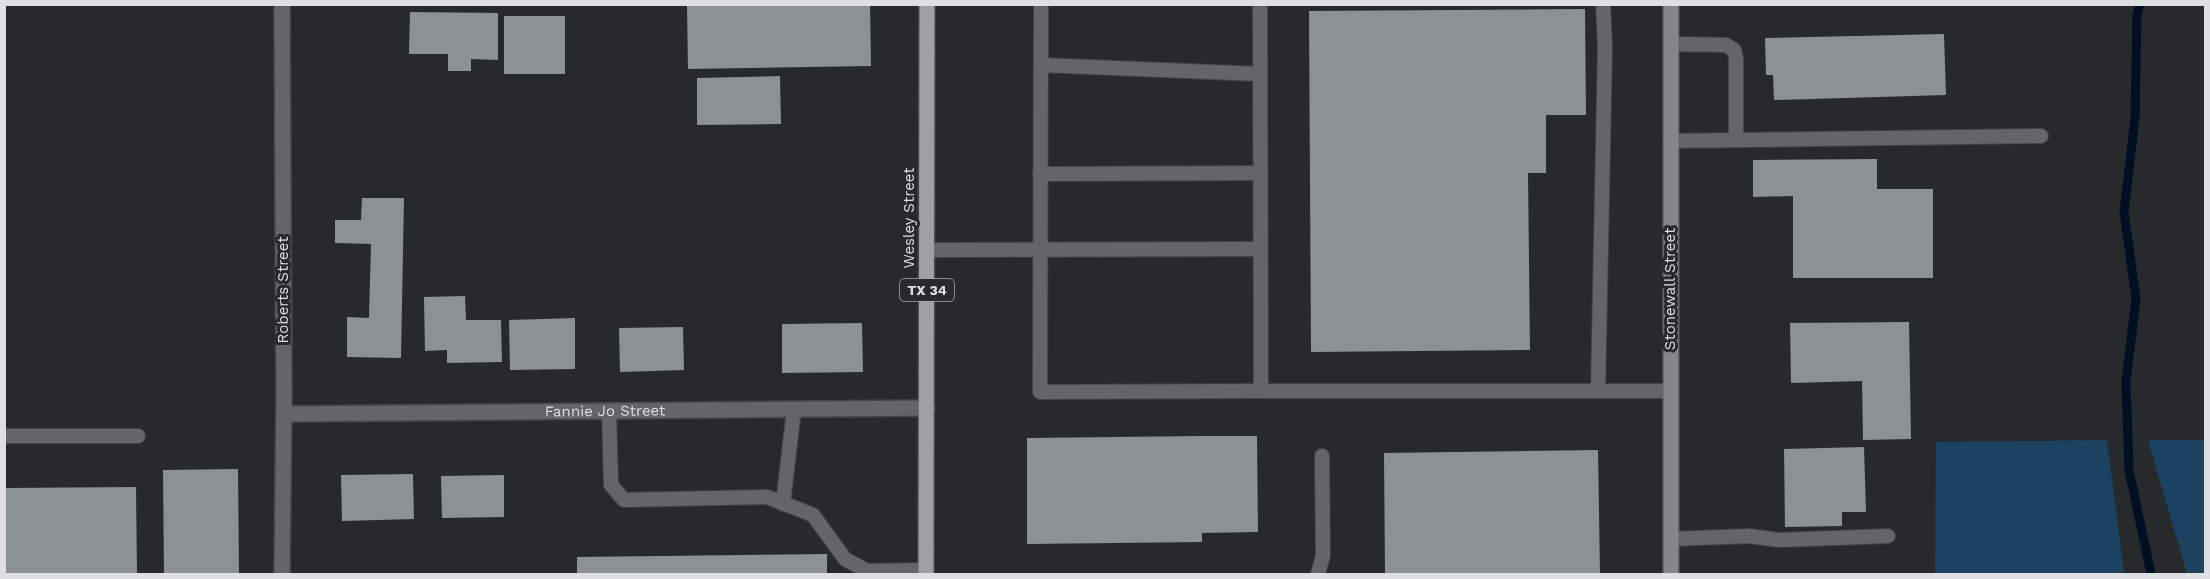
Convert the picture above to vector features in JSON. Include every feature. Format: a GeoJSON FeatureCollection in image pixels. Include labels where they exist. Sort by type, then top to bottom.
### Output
{"type":"FeatureCollection","features":[{"type":"Feature","properties":{"kind":"main road","name":"Wesley Street"},"geometry":{"type":"LineString","coordinates":[[926,572],[927,4]]}},
{"type":"Feature","properties":{"kind":"street","name":"Roberts Street"},"geometry":{"type":"LineString","coordinates":[[282,4],[284,414],[282,574]]}},
{"type":"Feature","properties":{"kind":"street","name":"Stonewall Street"},"geometry":{"type":"LineString","coordinates":[[1671,4],[1671,574]]}},
{"type":"Feature","properties":{"kind":"street","name":"Fannie Jo Street"},"geometry":{"type":"LineString","coordinates":[[284,414],[927,408]]}},
{"type":"Feature","properties":{"kind":"lane"},"geometry":{"type":"LineString","coordinates":[[1041,4],[1040,392],[1671,391]]}},
{"type":"Feature","properties":{"kind":"lane"},"geometry":{"type":"LineString","coordinates":[[1260,4],[1261,392]]}},
{"type":"Feature","properties":{"kind":"lane"},"geometry":{"type":"LineString","coordinates":[[1599,391],[1605,47],[1603,4]]}},
{"type":"Feature","properties":{"kind":"lane"},"geometry":{"type":"LineString","coordinates":[[1671,44],[1726,45],[1734,50],[1736,140]]}},
{"type":"Feature","properties":{"kind":"lane"},"geometry":{"type":"LineString","coordinates":[[1041,65],[1260,74]]}},
{"type":"Feature","properties":{"kind":"lane"},"geometry":{"type":"LineString","coordinates":[[1670,141],[2041,136]]}},
{"type":"Feature","properties":{"kind":"lane"},"geometry":{"type":"LineString","coordinates":[[1040,174],[1260,172]]}},
{"type":"Feature","properties":{"kind":"lane"},"geometry":{"type":"LineString","coordinates":[[927,250],[1260,249]]}},
{"type":"Feature","properties":{"kind":"lane"},"geometry":{"type":"LineString","coordinates":[[783,504],[794,409]]}},
{"type":"Feature","properties":{"kind":"lane"},"geometry":{"type":"LineString","coordinates":[[609,411],[611,485],[624,500],[767,497],[813,515],[845,559],[867,571],[926,572]]}},
{"type":"Feature","properties":{"kind":"lane"},"geometry":{"type":"LineString","coordinates":[[4,436],[138,436]]}},
{"type":"Feature","properties":{"kind":"lane"},"geometry":{"type":"LineString","coordinates":[[1318,574],[1323,555],[1322,456]]}},
{"type":"Feature","properties":{"kind":"lane"},"geometry":{"type":"LineString","coordinates":[[1671,539],[1749,536],[1780,540],[1888,536]]}},
{"type":"Feature","properties":{"kind":"shaded area"},"geometry":{"type":"Polygon","coordinates":[[[2107,440],[2124,574],[1935,574],[1936,442],[2107,440]]]}},
{"type":"Feature","properties":{"kind":"shaded area"},"geometry":{"type":"Polygon","coordinates":[[[2148,440],[2205,440],[2205,574],[2187,574],[2148,440]]]}},
{"type":"Feature","properties":{"kind":"building"},"geometry":{"type":"Polygon","coordinates":[[[870,4],[871,66],[688,69],[687,6],[870,4]]]}},
{"type":"Feature","properties":{"kind":"building"},"geometry":{"type":"Polygon","coordinates":[[[1585,9],[1586,115],[1546,115],[1546,173],[1528,173],[1530,350],[1311,352],[1309,11],[1585,9]]]}},
{"type":"Feature","properties":{"kind":"building"},"geometry":{"type":"Polygon","coordinates":[[[410,12],[498,13],[498,60],[471,59],[471,71],[448,71],[448,54],[409,54],[410,12]]]}},
{"type":"Feature","properties":{"kind":"building"},"geometry":{"type":"Polygon","coordinates":[[[504,16],[565,16],[565,74],[504,74],[504,16]]]}},
{"type":"Feature","properties":{"kind":"building"},"geometry":{"type":"Polygon","coordinates":[[[1944,34],[1946,95],[1774,100],[1773,75],[1766,75],[1765,38],[1944,34]]]}},
{"type":"Feature","properties":{"kind":"building"},"geometry":{"type":"Polygon","coordinates":[[[780,76],[781,124],[697,125],[697,78],[780,76]]]}},
{"type":"Feature","properties":{"kind":"building"},"geometry":{"type":"Polygon","coordinates":[[[1877,159],[1877,189],[1933,189],[1933,278],[1793,278],[1793,196],[1753,197],[1753,160],[1877,159]]]}},
{"type":"Feature","properties":{"kind":"building"},"geometry":{"type":"Polygon","coordinates":[[[362,198],[404,198],[401,358],[347,357],[347,317],[369,318],[371,244],[335,243],[335,220],[361,220],[362,198]]]}},
{"type":"Feature","properties":{"kind":"building"},"geometry":{"type":"Polygon","coordinates":[[[465,296],[466,320],[501,320],[502,362],[447,363],[447,350],[425,351],[424,297],[465,296]]]}},
{"type":"Feature","properties":{"kind":"building"},"geometry":{"type":"Polygon","coordinates":[[[575,318],[575,369],[510,370],[509,320],[575,318]]]}},
{"type":"Feature","properties":{"kind":"building"},"geometry":{"type":"Polygon","coordinates":[[[1909,322],[1911,439],[1863,440],[1862,381],[1791,383],[1790,323],[1909,322]]]}},
{"type":"Feature","properties":{"kind":"building"},"geometry":{"type":"Polygon","coordinates":[[[862,323],[863,372],[782,373],[782,324],[862,323]]]}},
{"type":"Feature","properties":{"kind":"building"},"geometry":{"type":"Polygon","coordinates":[[[683,327],[684,370],[620,372],[619,328],[683,327]]]}},
{"type":"Feature","properties":{"kind":"building"},"geometry":{"type":"Polygon","coordinates":[[[1257,436],[1258,532],[1202,533],[1202,542],[1027,544],[1027,438],[1257,436]]]}},
{"type":"Feature","properties":{"kind":"building"},"geometry":{"type":"Polygon","coordinates":[[[1864,447],[1866,512],[1842,512],[1842,526],[1785,527],[1784,449],[1864,447]]]}},
{"type":"Feature","properties":{"kind":"building"},"geometry":{"type":"Polygon","coordinates":[[[1598,450],[1600,574],[1385,574],[1384,453],[1598,450]]]}},
{"type":"Feature","properties":{"kind":"building"},"geometry":{"type":"Polygon","coordinates":[[[238,469],[239,574],[164,574],[163,470],[238,469]]]}},
{"type":"Feature","properties":{"kind":"building"},"geometry":{"type":"Polygon","coordinates":[[[413,474],[414,519],[342,521],[341,475],[413,474]]]}},
{"type":"Feature","properties":{"kind":"building"},"geometry":{"type":"Polygon","coordinates":[[[504,475],[504,517],[442,518],[441,476],[504,475]]]}},
{"type":"Feature","properties":{"kind":"building"},"geometry":{"type":"Polygon","coordinates":[[[136,487],[137,574],[4,574],[4,488],[136,487]]]}},
{"type":"Feature","properties":{"kind":"building"},"geometry":{"type":"Polygon","coordinates":[[[827,554],[827,574],[577,574],[577,557],[827,554]]]}},
{"type":"Feature","properties":{"kind":"waterway"},"geometry":{"type":"LineString","coordinates":[[2140,4],[2137,14],[2135,118],[2124,212],[2136,299],[2126,381],[2129,470],[2151,574]]}}]}
